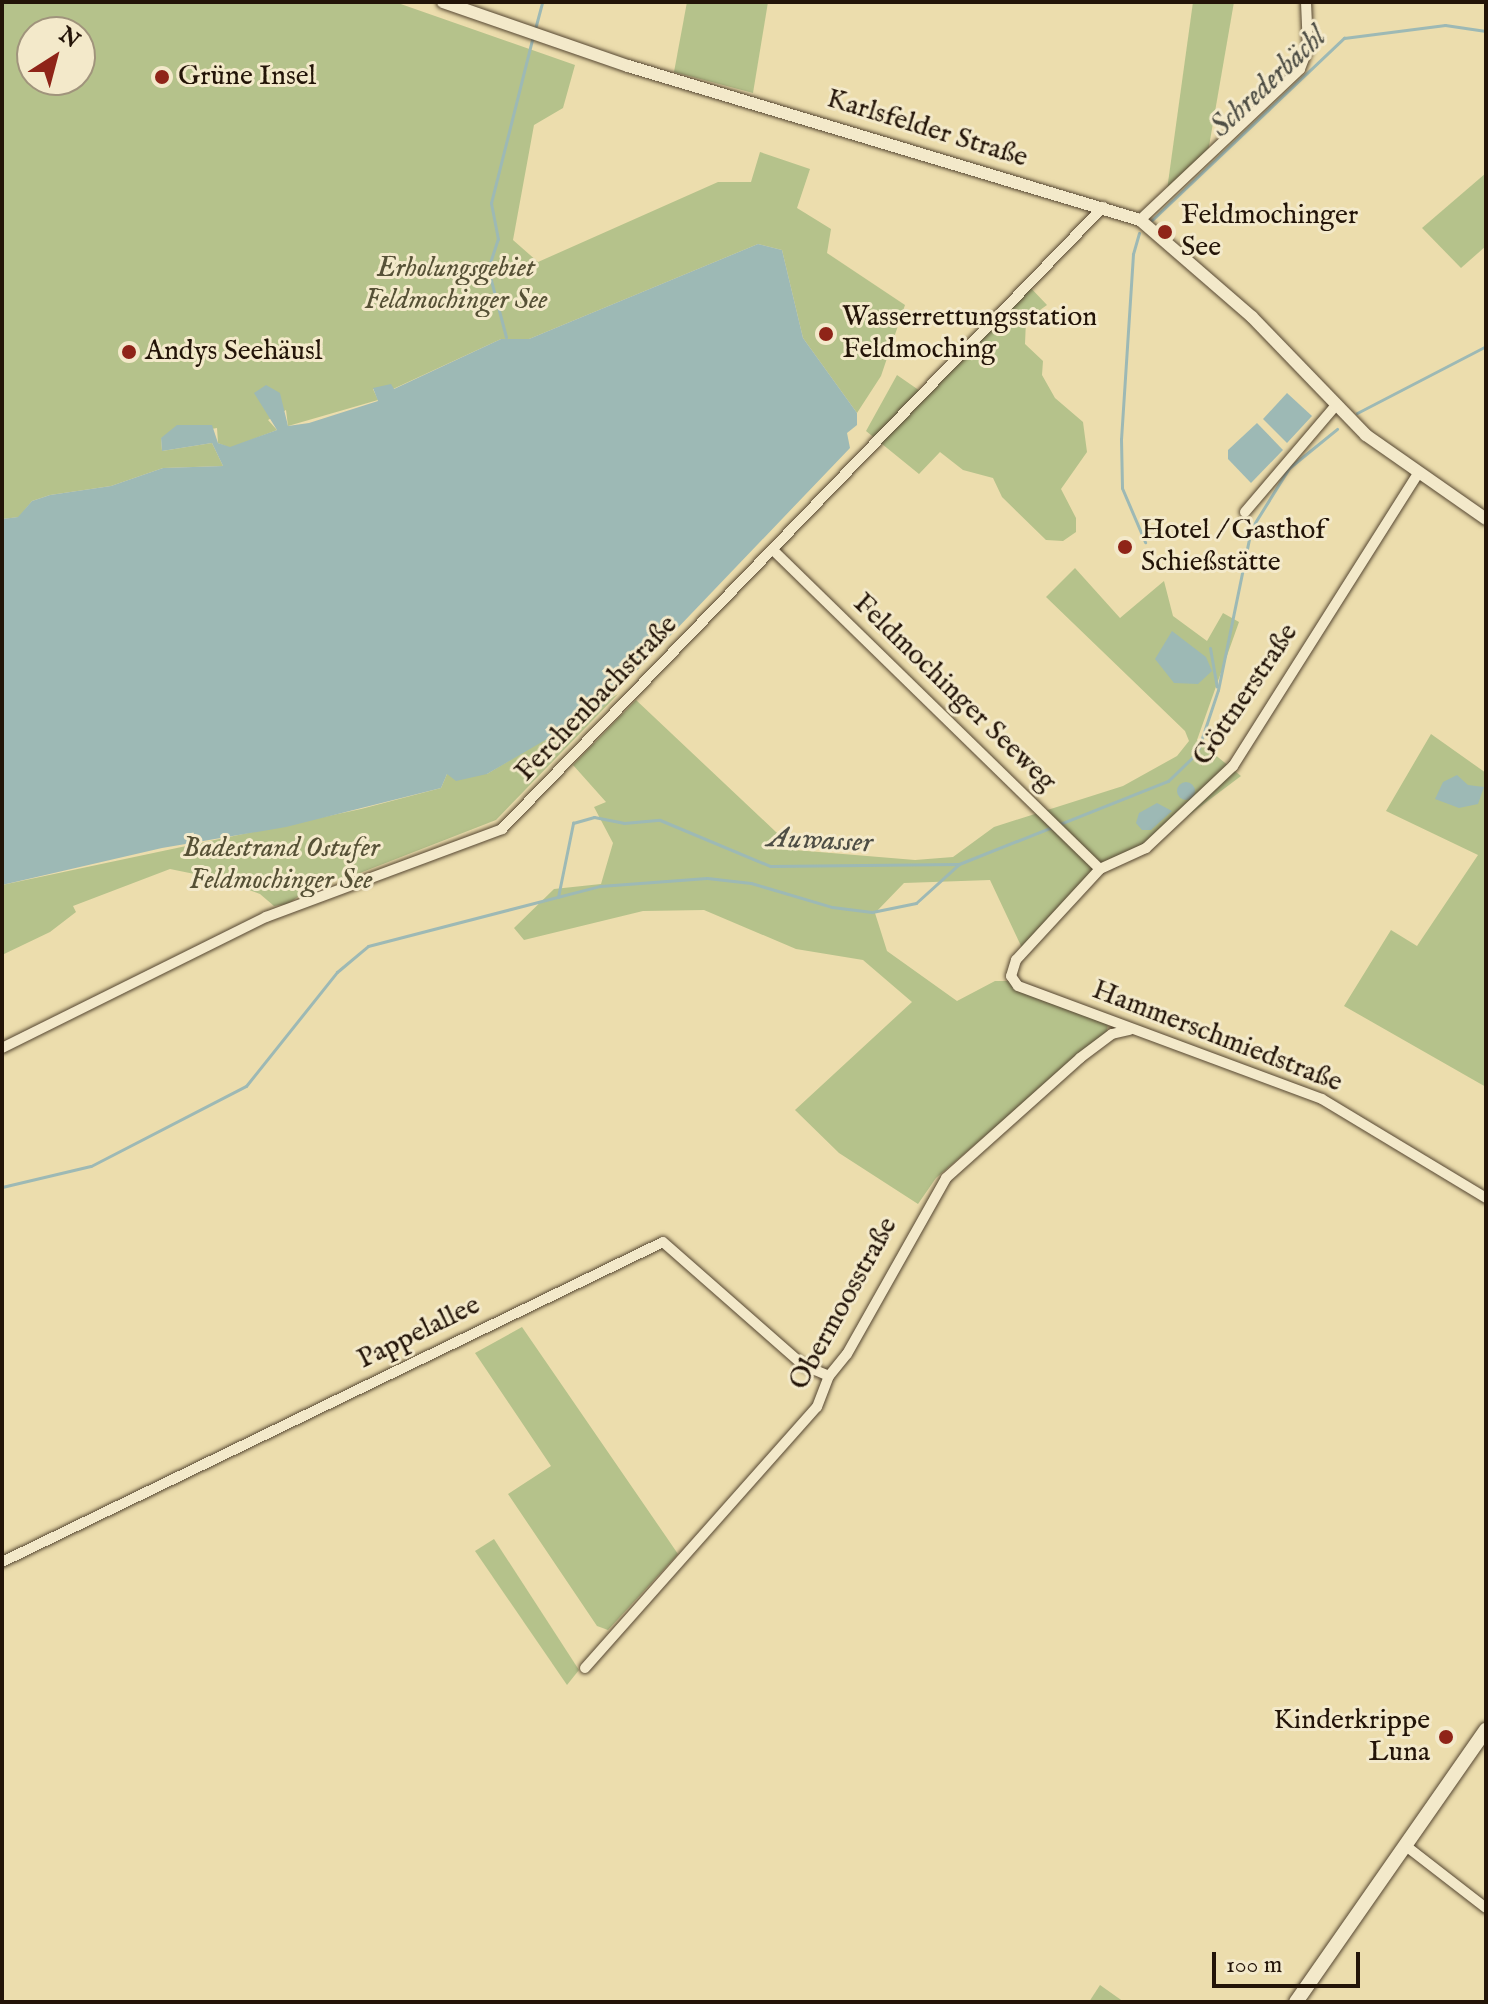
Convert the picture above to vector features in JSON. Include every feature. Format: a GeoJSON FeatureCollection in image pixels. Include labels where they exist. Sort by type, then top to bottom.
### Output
{"type":"FeatureCollection","features":[{"type":"Feature","properties":{"kind":"main road"},"geometry":{"type":"LineString","coordinates":[[1296,2002],[1486,1730]]}},
{"type":"Feature","properties":{"kind":"street","name":"Karlsfelder Straße"},"geometry":{"type":"LineString","coordinates":[[443,2],[543,39],[803,115],[958,167],[1140,220],[1252,317],[1366,435],[1486,519]]}},
{"type":"Feature","properties":{"kind":"street"},"geometry":{"type":"LineString","coordinates":[[1140,220],[1300,69],[1308,48],[1306,2]]}},
{"type":"Feature","properties":{"kind":"street","name":"Ferchenbachstraße"},"geometry":{"type":"LineString","coordinates":[[2,1048],[266,917],[502,829],[774,551],[1103,207]]}},
{"type":"Feature","properties":{"kind":"street"},"geometry":{"type":"LineString","coordinates":[[1245,512],[1336,405]]}},
{"type":"Feature","properties":{"kind":"street","name":"Göttnerstraße"},"geometry":{"type":"LineString","coordinates":[[1011,976],[1016,960],[1100,869],[1146,848],[1233,766],[1419,472]]}},
{"type":"Feature","properties":{"kind":"street","name":"Feldmochinger Seeweg"},"geometry":{"type":"LineString","coordinates":[[774,551],[1100,869]]}},
{"type":"Feature","properties":{"kind":"street","name":"Hammerschmiedstraße"},"geometry":{"type":"LineString","coordinates":[[1011,976],[1018,986],[1322,1099],[1486,1198]]}},
{"type":"Feature","properties":{"kind":"street","name":"Obermoosstraße"},"geometry":{"type":"LineString","coordinates":[[585,1668],[817,1407],[829,1376],[847,1354],[946,1178],[1080,1058],[1112,1034],[1136,1030]]}},
{"type":"Feature","properties":{"kind":"street","name":"Pappelallee"},"geometry":{"type":"LineString","coordinates":[[2,1562],[663,1242],[803,1365],[829,1376]]}},
{"type":"Feature","properties":{"kind":"street"},"geometry":{"type":"LineString","coordinates":[[1406,1846],[1486,1908]]}},
{"type":"Feature","properties":{"kind":"green space","name":"Erholungsgebiet Feldmochinger See"},"geometry":{"type":"Polygon","coordinates":[[[2,2],[395,2],[575,65],[563,108],[534,125],[513,240],[538,262],[718,182],[751,182],[760,152],[810,169],[797,208],[831,229],[827,253],[905,305],[881,376],[857,413],[803,338],[782,250],[758,244],[529,339],[501,339],[393,389],[373,389],[378,400],[288,426],[286,410],[268,420],[277,430],[230,448],[218,443],[217,428],[161,438],[162,451],[212,443],[223,466],[163,468],[111,486],[50,495],[32,501],[19,517],[2,519],[2,2]]]}},
{"type":"Feature","properties":{"kind":"green space"},"geometry":{"type":"Polygon","coordinates":[[[687,2],[768,2],[753,93],[674,72],[687,2]]]}},
{"type":"Feature","properties":{"kind":"green space"},"geometry":{"type":"Polygon","coordinates":[[[1193,2],[1234,2],[1208,152],[1167,190],[1193,2]]]}},
{"type":"Feature","properties":{"kind":"green space"},"geometry":{"type":"Polygon","coordinates":[[[1486,173],[1486,246],[1461,268],[1422,228],[1486,173]]]}},
{"type":"Feature","properties":{"kind":"green space"},"geometry":{"type":"Polygon","coordinates":[[[1027,284],[1047,305],[1026,320],[1025,344],[1043,361],[1042,375],[1055,398],[1083,422],[1087,452],[1061,489],[1076,518],[1076,532],[1063,541],[1046,540],[1002,497],[993,478],[963,470],[940,452],[919,474],[866,431],[897,375],[923,393],[1027,284]]]}},
{"type":"Feature","properties":{"kind":"green space"},"geometry":{"type":"Polygon","coordinates":[[[1075,568],[1120,618],[1164,581],[1173,616],[1207,641],[1223,613],[1239,622],[1197,740],[1241,776],[1148,846],[1100,868],[1022,948],[990,880],[904,883],[875,913],[887,951],[957,1001],[995,981],[1012,981],[1108,1023],[1107,1031],[936,1178],[918,1204],[839,1153],[795,1110],[912,1002],[863,960],[796,949],[704,910],[643,911],[524,940],[514,928],[554,889],[601,884],[613,843],[594,807],[606,802],[573,765],[636,700],[795,850],[915,860],[953,857],[994,827],[1123,786],[1177,756],[1189,741],[1185,731],[1046,597],[1075,568]]]}},
{"type":"Feature","properties":{"kind":"green space","name":"Badestrand Ostufer Feldmochinger See"},"geometry":{"type":"Polygon","coordinates":[[[618,694],[496,820],[360,873],[314,885],[288,904],[274,906],[260,894],[219,879],[170,869],[73,906],[76,912],[50,932],[2,955],[2,885],[361,809],[441,788],[447,774],[487,774],[618,694]]]}},
{"type":"Feature","properties":{"kind":"green space"},"geometry":{"type":"Polygon","coordinates":[[[1431,734],[1486,773],[1486,1087],[1344,1006],[1391,930],[1417,946],[1478,855],[1386,811],[1431,734]]]}},
{"type":"Feature","properties":{"kind":"green space"},"geometry":{"type":"Polygon","coordinates":[[[522,1327],[678,1554],[608,1630],[597,1626],[508,1494],[551,1466],[475,1353],[522,1327]]]}},
{"type":"Feature","properties":{"kind":"green space"},"geometry":{"type":"Polygon","coordinates":[[[494,1539],[579,1670],[567,1685],[475,1551],[494,1539]]]}},
{"type":"Feature","properties":{"kind":"green space"},"geometry":{"type":"Polygon","coordinates":[[[1100,1985],[1124,2002],[1089,2002],[1100,1985]]]}},
{"type":"Feature","properties":{"kind":"water"},"geometry":{"type":"Polygon","coordinates":[[[758,244],[782,250],[803,338],[857,413],[857,425],[847,433],[850,448],[602,707],[487,774],[456,781],[447,774],[441,788],[286,827],[162,848],[2,885],[2,519],[18,517],[32,501],[50,495],[111,486],[163,468],[223,466],[212,443],[162,451],[161,438],[177,425],[212,425],[218,443],[230,447],[277,430],[254,393],[266,385],[280,393],[288,426],[309,423],[378,401],[373,388],[391,384],[394,389],[501,339],[529,339],[758,244]]]}},
{"type":"Feature","properties":{"kind":"water"},"geometry":{"type":"Polygon","coordinates":[[[1287,393],[1312,416],[1287,443],[1263,419],[1287,393]]]}},
{"type":"Feature","properties":{"kind":"water"},"geometry":{"type":"Polygon","coordinates":[[[1257,423],[1283,450],[1251,483],[1228,459],[1228,450],[1257,423]]]}},
{"type":"Feature","properties":{"kind":"water"},"geometry":{"type":"Polygon","coordinates":[[[1172,631],[1206,657],[1212,671],[1198,684],[1174,683],[1155,659],[1172,631]]]}},
{"type":"Feature","properties":{"kind":"water"},"geometry":{"type":"Polygon","coordinates":[[[1457,775],[1468,785],[1484,787],[1478,804],[1459,808],[1435,799],[1443,782],[1457,775]]]}},
{"type":"Feature","properties":{"kind":"water"},"geometry":{"type":"Polygon","coordinates":[[[1186,782],[1195,791],[1186,800],[1177,791],[1186,782]]]}},
{"type":"Feature","properties":{"kind":"water"},"geometry":{"type":"Polygon","coordinates":[[[1157,803],[1172,811],[1151,830],[1142,830],[1136,823],[1139,813],[1157,803]]]}},
{"type":"Feature","properties":{"kind":"waterway"},"geometry":{"type":"LineString","coordinates":[[535,29],[542,2]]}},
{"type":"Feature","properties":{"kind":"waterway","name":"Schrederbächl"},"geometry":{"type":"LineString","coordinates":[[1152,220],[1344,38],[1445,25],[1486,31]]}},
{"type":"Feature","properties":{"kind":"waterway"},"geometry":{"type":"LineString","coordinates":[[506,337],[488,269],[498,239],[491,203],[533,36]]}},
{"type":"Feature","properties":{"kind":"waterway","name":"Schrederbächl"},"geometry":{"type":"LineString","coordinates":[[1139,233],[1133,254],[1121,439],[1122,488],[1145,542]]}},
{"type":"Feature","properties":{"kind":"waterway"},"geometry":{"type":"LineString","coordinates":[[1357,413],[1486,346]]}},
{"type":"Feature","properties":{"kind":"waterway"},"geometry":{"type":"LineString","coordinates":[[2,1187],[91,1166],[246,1086],[337,972],[368,946],[600,886],[707,878],[751,883],[832,907],[872,912],[916,903],[959,864],[1168,781],[1197,753],[1218,690],[1251,529],[1289,468],[1337,429]]}},
{"type":"Feature","properties":{"kind":"waterway","name":"Schrederbächl"},"geometry":{"type":"LineString","coordinates":[[1210,648],[1217,686]]}},
{"type":"Feature","properties":{"kind":"waterway","name":"Auwasser"},"geometry":{"type":"LineString","coordinates":[[558,897],[573,823],[594,817],[624,823],[660,820],[770,866],[958,864]]}},
{"type":"Feature","properties":{"kind":"place","name":"Grüne Insel"},"geometry":{"type":"Point","coordinates":[162,77]}},
{"type":"Feature","properties":{"kind":"place","name":"Feldmochinger See"},"geometry":{"type":"Point","coordinates":[1165,232]}},
{"type":"Feature","properties":{"kind":"place","name":"Wasserrettungsstation Feldmoching"},"geometry":{"type":"Point","coordinates":[826,334]}},
{"type":"Feature","properties":{"kind":"place","name":"Andys Seehäusl"},"geometry":{"type":"Point","coordinates":[129,352]}},
{"type":"Feature","properties":{"kind":"place","name":"Hotel / Gasthof Schießstätte"},"geometry":{"type":"Point","coordinates":[1125,547]}},
{"type":"Feature","properties":{"kind":"place","name":"Kinderkrippe Luna"},"geometry":{"type":"Point","coordinates":[1446,1737]}}]}
